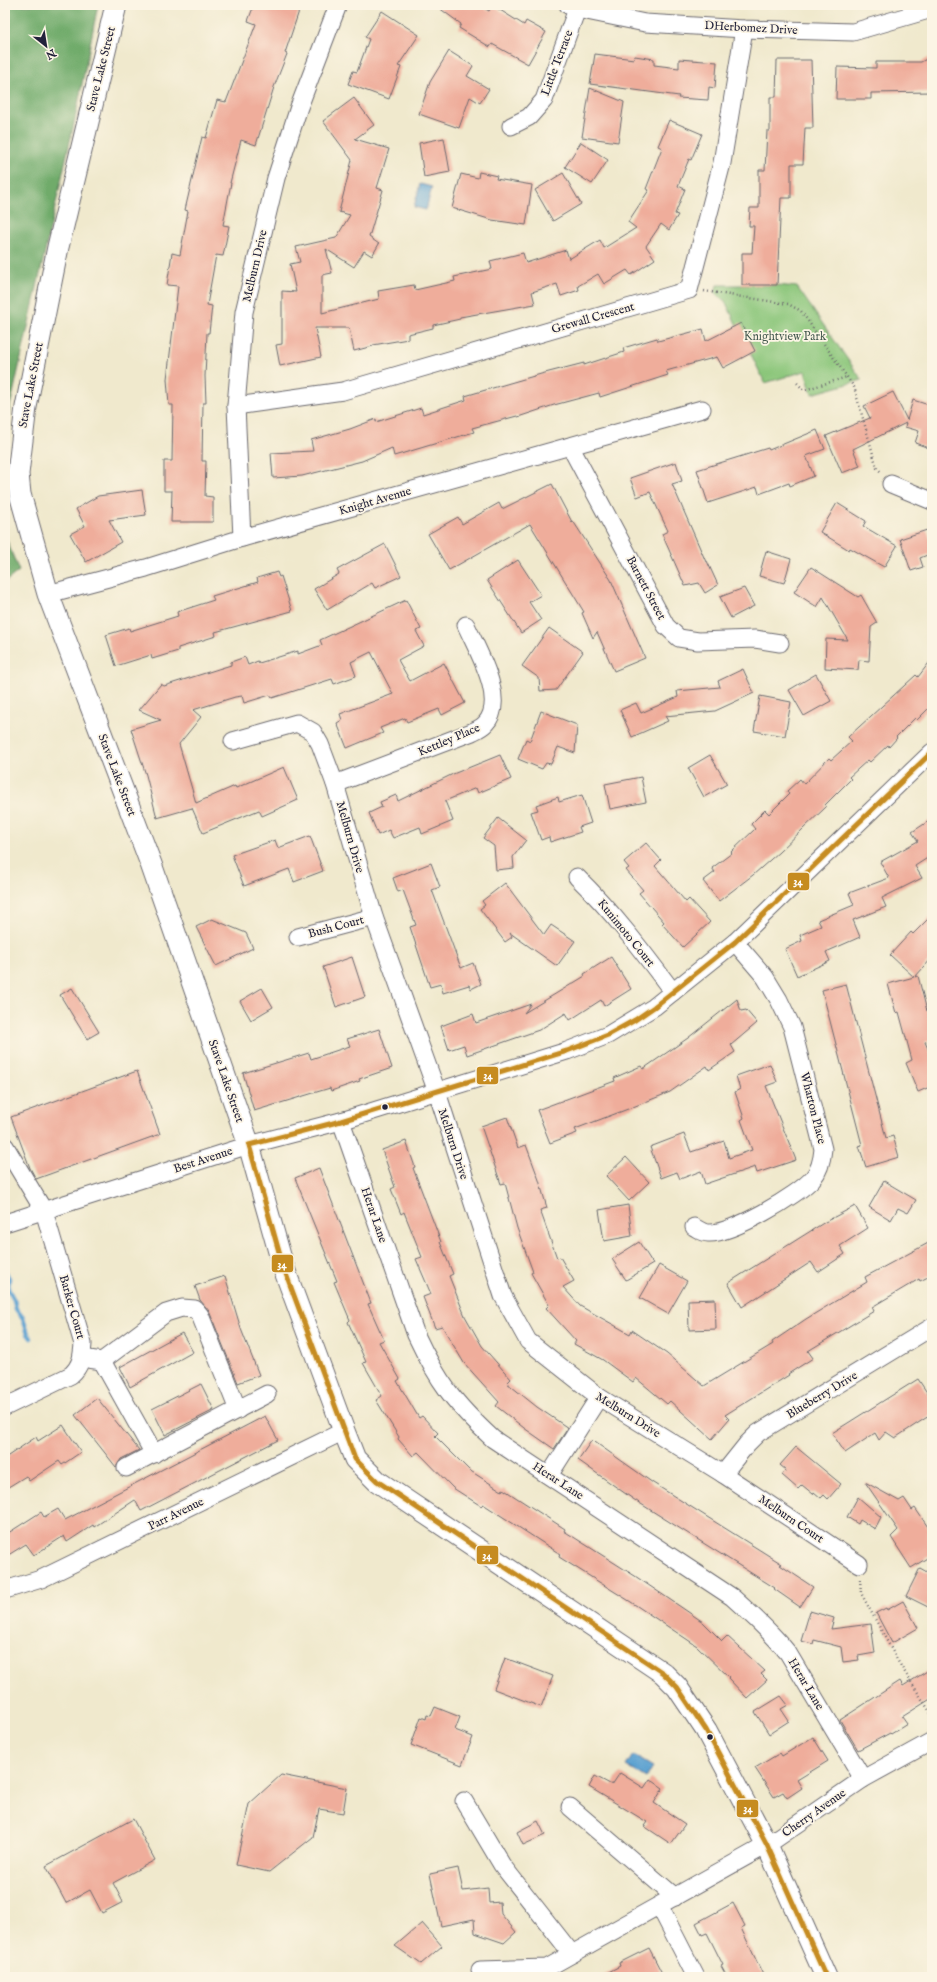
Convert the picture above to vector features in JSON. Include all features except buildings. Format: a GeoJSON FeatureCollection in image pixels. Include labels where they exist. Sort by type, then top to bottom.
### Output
{"type":"FeatureCollection","features":[{"type":"Feature","properties":{"kind":"main road","name":"Stave Lake Street"},"geometry":{"type":"LineString","coordinates":[[116,5],[58,248],[20,445],[18,474],[20,494],[48,594],[151,864],[249,1145],[283,1266],[355,1458],[377,1481],[663,1673],[677,1687],[706,1730],[767,1845],[826,1977]]}},
{"type":"Feature","properties":{"kind":"street","name":"Melburn Drive"},"geometry":{"type":"LineString","coordinates":[[242,538],[236,406],[244,312],[276,178],[299,107],[338,5]]}},
{"type":"Feature","properties":{"kind":"street","name":"DHerbomez Drive"},"geometry":{"type":"LineString","coordinates":[[573,7],[644,23],[744,29],[853,32],[925,11],[932,7]]}},
{"type":"Feature","properties":{"kind":"street","name":"Little Terrace"},"geometry":{"type":"LineString","coordinates":[[511,126],[529,117],[544,100],[573,7]]}},
{"type":"Feature","properties":{"kind":"street"},"geometry":{"type":"LineString","coordinates":[[689,290],[722,163],[744,29]]}},
{"type":"Feature","properties":{"kind":"street","name":"Grewall Crescent"},"geometry":{"type":"LineString","coordinates":[[236,406],[343,392],[689,290]]}},
{"type":"Feature","properties":{"kind":"street","name":"Knight Avenue"},"geometry":{"type":"LineString","coordinates":[[48,594],[146,568],[242,538],[702,409]]}},
{"type":"Feature","properties":{"kind":"street","name":"Barnett Street"},"geometry":{"type":"LineString","coordinates":[[570,446],[666,626],[679,638],[698,641],[755,639],[780,643]]}},
{"type":"Feature","properties":{"kind":"street"},"geometry":{"type":"LineString","coordinates":[[891,484],[932,501]]}},
{"type":"Feature","properties":{"kind":"street","name":"Kettley Place"},"geometry":{"type":"LineString","coordinates":[[335,784],[472,732],[485,724],[491,714],[495,700],[492,685],[466,625]]}},
{"type":"Feature","properties":{"kind":"street","name":"Melburn Drive"},"geometry":{"type":"LineString","coordinates":[[233,741],[287,724],[297,723],[313,732],[320,744],[335,784],[374,916],[437,1092],[503,1296],[528,1341],[599,1397],[723,1474]]}},
{"type":"Feature","properties":{"kind":"street","name":"Best Avenue"},"geometry":{"type":"LineString","coordinates":[[5,1223],[249,1145],[341,1121],[437,1092],[567,1051],[608,1035],[634,1020],[673,992],[735,942],[932,752]]}},
{"type":"Feature","properties":{"kind":"street","name":"Kunimoto Court"},"geometry":{"type":"LineString","coordinates":[[576,877],[602,902],[626,930],[673,992]]}},
{"type":"Feature","properties":{"kind":"street","name":"Bush Court"},"geometry":{"type":"LineString","coordinates":[[298,937],[374,916]]}},
{"type":"Feature","properties":{"kind":"street","name":"Wharton Place"},"geometry":{"type":"LineString","coordinates":[[694,1227],[706,1233],[723,1232],[739,1226],[799,1190],[813,1178],[821,1165],[823,1149],[792,1027],[779,1000],[765,977],[735,942]]}},
{"type":"Feature","properties":{"kind":"street","name":"Herar Lane"},"geometry":{"type":"LineString","coordinates":[[341,1121],[416,1335],[431,1368],[447,1392],[488,1434],[732,1597],[773,1634],[788,1653],[864,1778]]}},
{"type":"Feature","properties":{"kind":"street","name":"Barker Court"},"geometry":{"type":"LineString","coordinates":[[5,1146],[44,1211],[83,1344],[82,1358]]}},
{"type":"Feature","properties":{"kind":"street"},"geometry":{"type":"LineString","coordinates":[[5,1407],[71,1375],[78,1369],[82,1358],[102,1361],[166,1314],[182,1308],[195,1309],[200,1315],[238,1410]]}},
{"type":"Feature","properties":{"kind":"street","name":"Blueberry Drive"},"geometry":{"type":"LineString","coordinates":[[723,1474],[747,1444],[758,1433],[932,1328]]}},
{"type":"Feature","properties":{"kind":"street"},"geometry":{"type":"LineString","coordinates":[[102,1361],[154,1454]]}},
{"type":"Feature","properties":{"kind":"street"},"geometry":{"type":"LineString","coordinates":[[126,1468],[267,1394]]}},
{"type":"Feature","properties":{"kind":"street"},"geometry":{"type":"LineString","coordinates":[[550,1474],[599,1397]]}},
{"type":"Feature","properties":{"kind":"street","name":"Parr Avenue"},"geometry":{"type":"LineString","coordinates":[[5,1590],[41,1579],[344,1431]]}},
{"type":"Feature","properties":{"kind":"street","name":"Melburn Court"},"geometry":{"type":"LineString","coordinates":[[723,1474],[859,1564]]}},
{"type":"Feature","properties":{"kind":"street","name":"Cherry Avenue"},"geometry":{"type":"LineString","coordinates":[[480,1970],[547,1968],[660,1907],[767,1845],[864,1778],[932,1741]]}},
{"type":"Feature","properties":{"kind":"street"},"geometry":{"type":"LineString","coordinates":[[464,1801],[502,1865],[572,1954]]}},
{"type":"Feature","properties":{"kind":"street"},"geometry":{"type":"LineString","coordinates":[[570,1806],[675,1897]]}},
{"type":"Feature","properties":{"kind":"street"},"geometry":{"type":"LineString","coordinates":[[660,1907],[696,1977]]}},
{"type":"Feature","properties":{"kind":"path"},"geometry":{"type":"LineString","coordinates":[[689,290],[719,292],[796,306],[805,316],[854,387],[877,468],[891,484]]}},
{"type":"Feature","properties":{"kind":"path"},"geometry":{"type":"LineString","coordinates":[[796,383],[804,390],[847,377]]}},
{"type":"Feature","properties":{"kind":"path"},"geometry":{"type":"LineString","coordinates":[[859,1564],[861,1593],[899,1663],[932,1715]]}},
{"type":"Feature","properties":{"kind":"green space"},"geometry":{"type":"Polygon","coordinates":[[[5,5],[98,5],[75,119],[5,429],[5,5]]]}},
{"type":"Feature","properties":{"kind":"green space","name":"Knightview Park"},"geometry":{"type":"Polygon","coordinates":[[[717,285],[777,285],[797,287],[862,380],[812,394],[805,371],[765,383],[725,301],[715,293],[717,285]]]}},
{"type":"Feature","properties":{"kind":"green space"},"geometry":{"type":"Polygon","coordinates":[[[5,536],[19,571],[5,582],[5,536]]]}},
{"type":"Feature","properties":{"kind":"water"},"geometry":{"type":"Polygon","coordinates":[[[420,184],[432,187],[426,210],[414,207],[420,184]]]}},
{"type":"Feature","properties":{"kind":"water"},"geometry":{"type":"Polygon","coordinates":[[[633,1755],[653,1767],[646,1778],[626,1766],[633,1755]]]}},
{"type":"Feature","properties":{"kind":"waterway"},"geometry":{"type":"LineString","coordinates":[[5,1272],[9,1278],[8,1289],[14,1300],[16,1309],[23,1318],[28,1334],[31,1338]]}},
{"type":"Feature","properties":{"kind":"transit line","name":"34"},"geometry":{"type":"LineString","coordinates":[[826,1977],[767,1845],[706,1730],[677,1687],[663,1673],[377,1481],[355,1459],[283,1266],[249,1145],[341,1121],[567,1051],[608,1035],[635,1020],[654,1007],[735,942],[932,752]]}}]}
